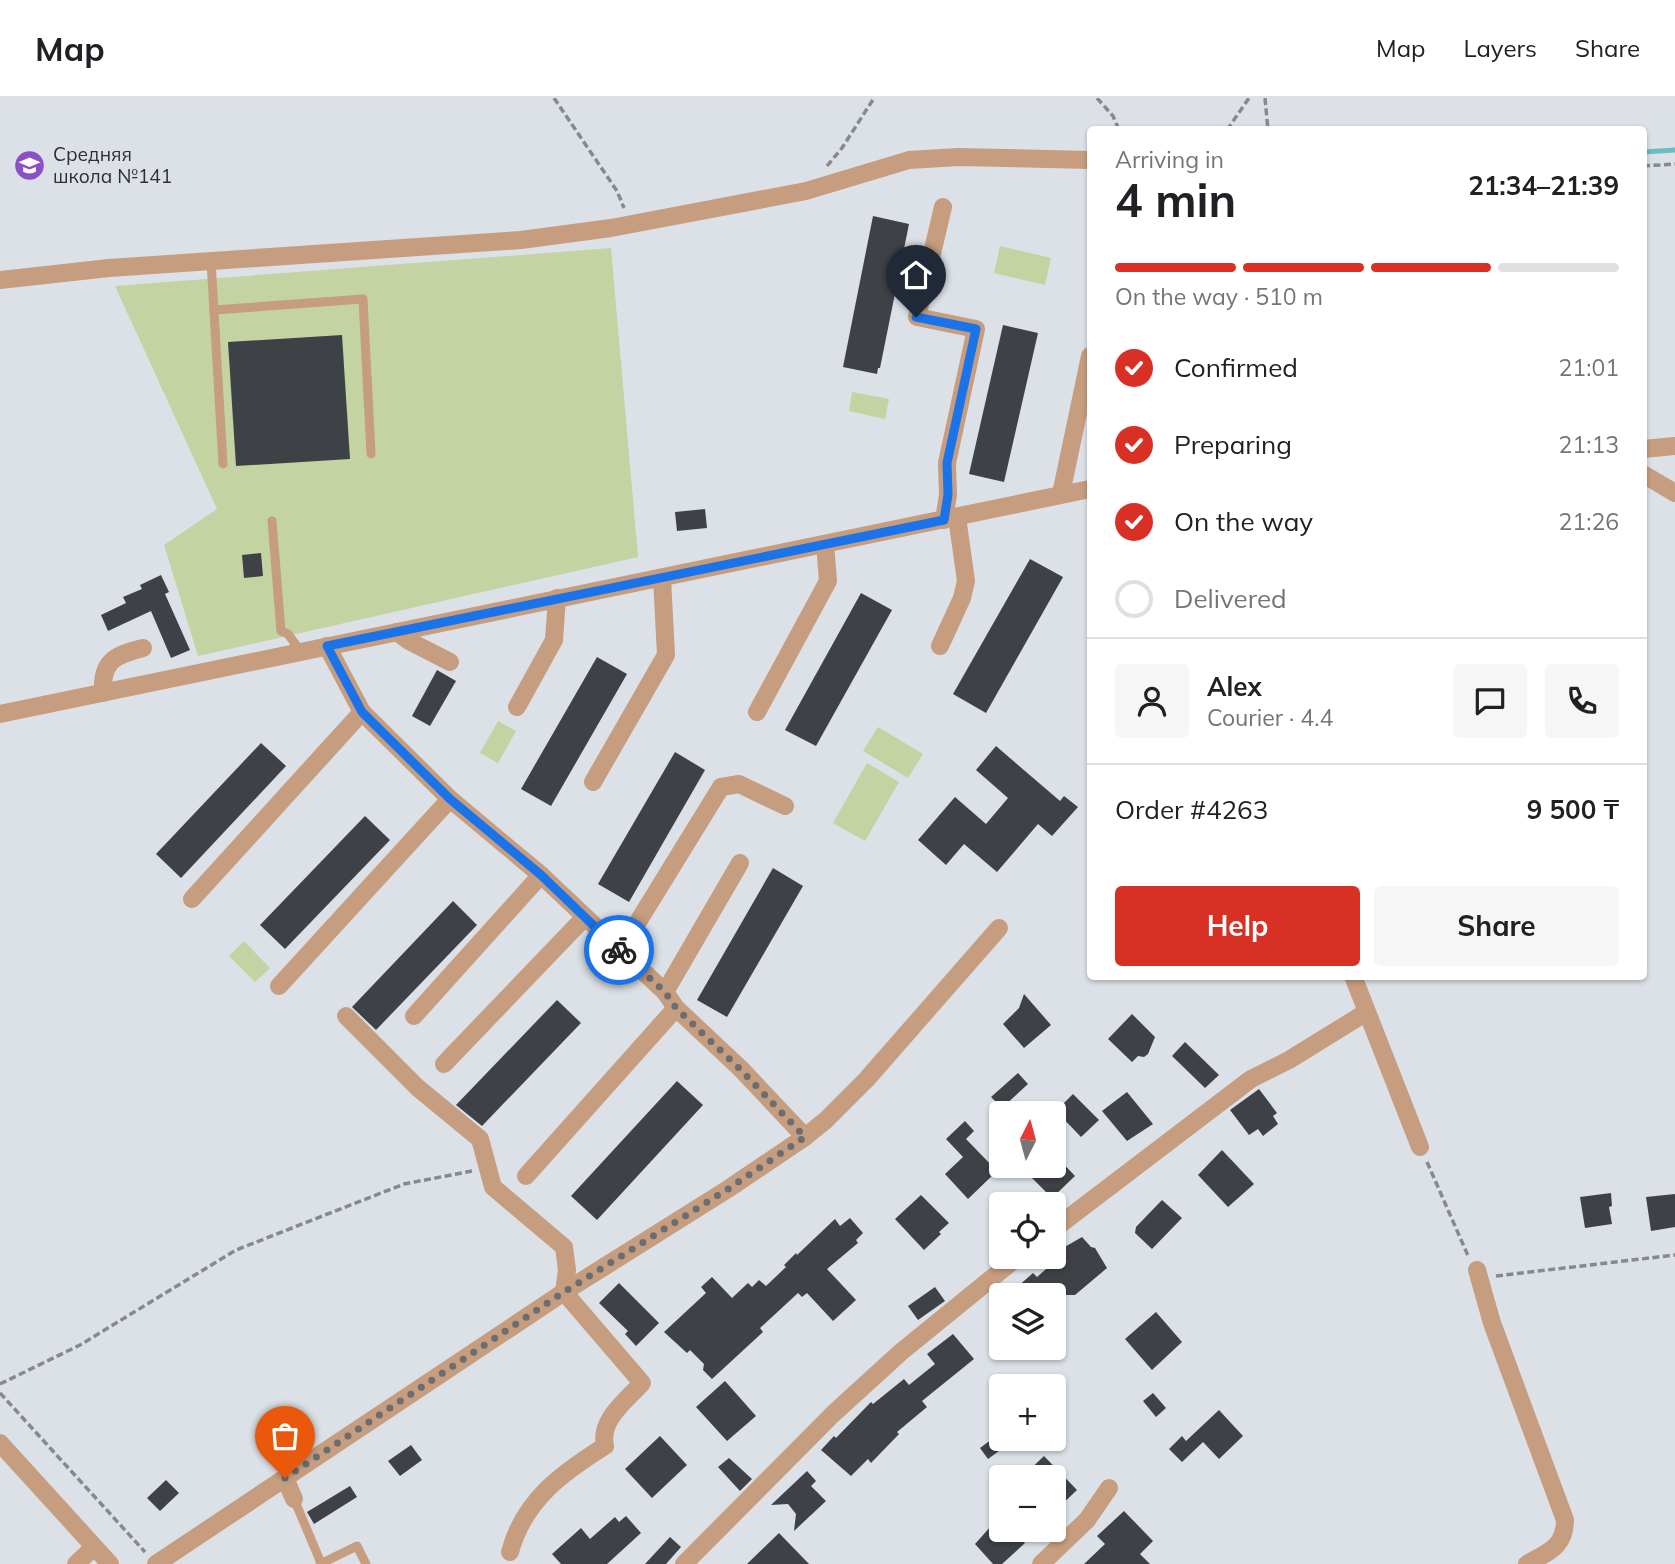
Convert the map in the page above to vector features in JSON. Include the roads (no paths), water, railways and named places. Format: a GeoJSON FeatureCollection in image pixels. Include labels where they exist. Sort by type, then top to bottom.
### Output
{"type":"FeatureCollection","features":[{"type":"Feature","properties":{"kind":"street"},"geometry":{"type":"LineString","coordinates":[[0,280],[109,268],[520,240],[630,225],[806,191],[909,160],[958,157],[1087,160]]}},
{"type":"Feature","properties":{"kind":"street"},"geometry":{"type":"LineString","coordinates":[[940,646],[962,598],[966,581],[951,518],[947,463],[976,329],[916,317],[943,207]]}},
{"type":"Feature","properties":{"kind":"street"},"geometry":{"type":"LineString","coordinates":[[1061,494],[1087,370]]}},
{"type":"Feature","properties":{"kind":"street"},"geometry":{"type":"LineString","coordinates":[[1647,449],[1675,446]]}},
{"type":"Feature","properties":{"kind":"street"},"geometry":{"type":"LineString","coordinates":[[1647,476],[1675,493]]}},
{"type":"Feature","properties":{"kind":"street"},"geometry":{"type":"LineString","coordinates":[[0,714],[1087,490]]}},
{"type":"Feature","properties":{"kind":"street"},"geometry":{"type":"LineString","coordinates":[[757,712],[828,581],[825,544]]}},
{"type":"Feature","properties":{"kind":"street"},"geometry":{"type":"LineString","coordinates":[[593,782],[666,655],[662,578]]}},
{"type":"Feature","properties":{"kind":"street"},"geometry":{"type":"LineString","coordinates":[[517,707],[554,640],[557,598]]}},
{"type":"Feature","properties":{"kind":"street"},"geometry":{"type":"LineString","coordinates":[[397,632],[450,662]]}},
{"type":"Feature","properties":{"kind":"street"},"geometry":{"type":"LineString","coordinates":[[327,646],[362,712],[450,799],[541,875],[665,992],[676,1008],[740,1069],[805,1137]]}},
{"type":"Feature","properties":{"kind":"street"},"geometry":{"type":"LineString","coordinates":[[103,693],[102,680],[110,661],[124,653],[143,648]]}},
{"type":"Feature","properties":{"kind":"street"},"geometry":{"type":"LineString","coordinates":[[192,899],[362,712]]}},
{"type":"Feature","properties":{"kind":"street"},"geometry":{"type":"LineString","coordinates":[[616,947],[636,925],[721,787],[739,784],[785,806]]}},
{"type":"Feature","properties":{"kind":"street"},"geometry":{"type":"LineString","coordinates":[[279,986],[450,799]]}},
{"type":"Feature","properties":{"kind":"street"},"geometry":{"type":"LineString","coordinates":[[665,992],[740,863]]}},
{"type":"Feature","properties":{"kind":"street"},"geometry":{"type":"LineString","coordinates":[[414,1016],[541,875]]}},
{"type":"Feature","properties":{"kind":"street"},"geometry":{"type":"LineString","coordinates":[[444,1064],[585,917]]}},
{"type":"Feature","properties":{"kind":"street"},"geometry":{"type":"LineString","coordinates":[[156,1564],[564,1292],[805,1137],[866,1080],[999,928]]}},
{"type":"Feature","properties":{"kind":"street"},"geometry":{"type":"LineString","coordinates":[[1354,980],[1420,1147]]}},
{"type":"Feature","properties":{"kind":"street"},"geometry":{"type":"LineString","coordinates":[[526,1176],[676,1008]]}},
{"type":"Feature","properties":{"kind":"street"},"geometry":{"type":"LineString","coordinates":[[1066,1220],[1251,1079],[1289,1060],[1366,1013]]}},
{"type":"Feature","properties":{"kind":"street"},"geometry":{"type":"LineString","coordinates":[[346,1016],[418,1088],[480,1139],[493,1187],[564,1247],[567,1270],[564,1292],[642,1383],[605,1425],[605,1446],[567,1470],[526,1514],[516,1529],[510,1552]]}},
{"type":"Feature","properties":{"kind":"street"},"geometry":{"type":"LineString","coordinates":[[684,1564],[843,1405],[901,1352],[1003,1269]]}},
{"type":"Feature","properties":{"kind":"street"},"geometry":{"type":"LineString","coordinates":[[1477,1270],[1492,1323],[1565,1520],[1565,1531],[1558,1545],[1527,1564]]}},
{"type":"Feature","properties":{"kind":"street"},"geometry":{"type":"LineString","coordinates":[[0,1443],[110,1564]]}},
{"type":"Feature","properties":{"kind":"street"},"geometry":{"type":"LineString","coordinates":[[285,1478],[294,1499]]}},
{"type":"Feature","properties":{"kind":"street"},"geometry":{"type":"LineString","coordinates":[[1041,1564],[1087,1521],[1109,1488]]}},
{"type":"Feature","properties":{"kind":"street"},"geometry":{"type":"LineString","coordinates":[[76,1564],[94,1547]]}},
{"type":"Feature","properties":{"kind":"lane"},"geometry":{"type":"LineString","coordinates":[[211,261],[223,464]]}},
{"type":"Feature","properties":{"kind":"lane"},"geometry":{"type":"LineString","coordinates":[[214,310],[363,299],[371,454]]}},
{"type":"Feature","properties":{"kind":"lane"},"geometry":{"type":"LineString","coordinates":[[272,521],[281,631],[288,634],[301,652]]}},
{"type":"Feature","properties":{"kind":"lane"},"geometry":{"type":"LineString","coordinates":[[294,1499],[321,1564],[357,1546],[366,1564]]}},
{"type":"Feature","properties":{"kind":"waterway"},"geometry":{"type":"LineString","coordinates":[[1647,152],[1675,150]]}},
{"type":"Feature","properties":{"kind":"place","name":"Средняя школа №141"},"geometry":{"type":"Point","coordinates":[30,165]}}]}
